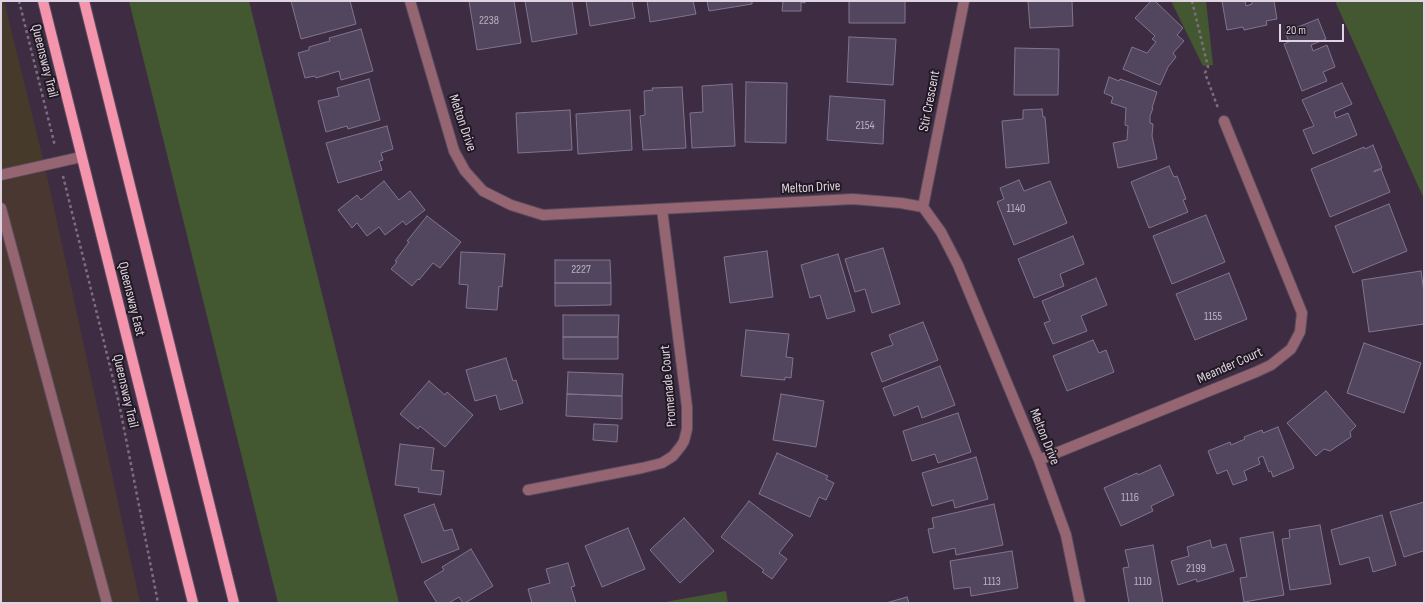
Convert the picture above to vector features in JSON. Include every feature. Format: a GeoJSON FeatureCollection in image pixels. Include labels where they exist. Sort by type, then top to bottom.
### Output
{"type":"FeatureCollection","features":[{"type":"Feature","properties":{"kind":"main road","name":"Queensway East"},"geometry":{"type":"LineString","coordinates":[[43,1],[193,603]]}},
{"type":"Feature","properties":{"kind":"main road","name":"Queensway East"},"geometry":{"type":"LineString","coordinates":[[84,1],[234,603]]}},
{"type":"Feature","properties":{"kind":"street","name":"Melton Drive"},"geometry":{"type":"LineString","coordinates":[[410,1],[454,151],[466,171],[483,192],[510,205],[543,215],[853,200],[901,203],[923,207],[941,232],[958,265],[1039,460],[1066,535],[1080,603]]}},
{"type":"Feature","properties":{"kind":"street","name":"Stir Crescent"},"geometry":{"type":"LineString","coordinates":[[923,207],[964,1]]}},
{"type":"Feature","properties":{"kind":"street","name":"Meander Court"},"geometry":{"type":"LineString","coordinates":[[1039,460],[1256,372],[1271,365],[1291,349],[1300,332],[1302,313],[1224,121]]}},
{"type":"Feature","properties":{"kind":"street"},"geometry":{"type":"LineString","coordinates":[[1,175],[81,157]]}},
{"type":"Feature","properties":{"kind":"street"},"geometry":{"type":"LineString","coordinates":[[1,208],[107,603]]}},
{"type":"Feature","properties":{"kind":"street","name":"Promenade Court"},"geometry":{"type":"LineString","coordinates":[[528,490],[656,464],[673,456],[684,441],[687,428],[687,406],[662,209]]}},
{"type":"Feature","properties":{"kind":"path","name":"Queensway Trail"},"geometry":{"type":"LineString","coordinates":[[19,1],[50,125]]}},
{"type":"Feature","properties":{"kind":"path"},"geometry":{"type":"LineString","coordinates":[[1192,1],[1208,67],[1205,73],[1224,121]]}},
{"type":"Feature","properties":{"kind":"path","name":"Queensway Trail"},"geometry":{"type":"LineString","coordinates":[[65,186],[119,403],[158,603]]}},
{"type":"Feature","properties":{"kind":"shaded area"},"geometry":{"type":"Polygon","coordinates":[[[1,1],[4,1],[45,167],[1,175],[1,1]]]}},
{"type":"Feature","properties":{"kind":"shaded area"},"geometry":{"type":"Polygon","coordinates":[[[45,167],[140,603],[1,603],[1,175],[45,167]]]}},
{"type":"Feature","properties":{"kind":"green space"},"geometry":{"type":"Polygon","coordinates":[[[129,1],[249,1],[399,603],[278,603],[129,1]]]}},
{"type":"Feature","properties":{"kind":"green space"},"geometry":{"type":"Polygon","coordinates":[[[1171,1],[1206,1],[1213,65],[1203,66],[1171,1]]]}},
{"type":"Feature","properties":{"kind":"green space"},"geometry":{"type":"Polygon","coordinates":[[[1335,1],[1424,1],[1424,199],[1335,1]]]}},
{"type":"Feature","properties":{"kind":"green space"},"geometry":{"type":"Polygon","coordinates":[[[726,591],[728,603],[660,603],[726,591]]]}},
{"type":"Feature","properties":{"kind":"building"},"geometry":{"type":"Polygon","coordinates":[[[291,1],[350,1],[356,24],[301,39],[291,1]]]}},
{"type":"Feature","properties":{"kind":"building"},"geometry":{"type":"Polygon","coordinates":[[[469,1],[514,1],[521,43],[477,50],[469,1]]]}},
{"type":"Feature","properties":{"kind":"building"},"geometry":{"type":"Polygon","coordinates":[[[525,1],[572,1],[577,34],[532,42],[525,1]]]}},
{"type":"Feature","properties":{"kind":"building"},"geometry":{"type":"Polygon","coordinates":[[[586,1],[632,1],[635,18],[590,26],[586,1]]]}},
{"type":"Feature","properties":{"kind":"building"},"geometry":{"type":"Polygon","coordinates":[[[647,1],[693,1],[696,14],[650,22],[647,1]]]}},
{"type":"Feature","properties":{"kind":"building"},"geometry":{"type":"Polygon","coordinates":[[[707,1],[752,1],[752,4],[709,11],[707,1]]]}},
{"type":"Feature","properties":{"kind":"building"},"geometry":{"type":"Polygon","coordinates":[[[783,1],[805,1],[805,3],[801,2],[801,11],[782,11],[783,1]]]}},
{"type":"Feature","properties":{"kind":"building"},"geometry":{"type":"Polygon","coordinates":[[[849,1],[905,1],[905,23],[849,23],[849,1]]]}},
{"type":"Feature","properties":{"kind":"building"},"geometry":{"type":"Polygon","coordinates":[[[1028,1],[1072,1],[1073,26],[1030,28],[1028,1]]]}},
{"type":"Feature","properties":{"kind":"building"},"geometry":{"type":"Polygon","coordinates":[[[1151,1],[1155,1],[1183,28],[1177,35],[1184,41],[1173,53],[1176,57],[1168,67],[1160,85],[1123,69],[1132,47],[1147,53],[1156,42],[1152,39],[1155,36],[1135,18],[1151,1]]]}},
{"type":"Feature","properties":{"kind":"building"},"geometry":{"type":"Polygon","coordinates":[[[1222,1],[1245,1],[1246,6],[1252,4],[1252,1],[1274,1],[1277,19],[1266,21],[1267,25],[1244,30],[1243,27],[1227,30],[1222,1]]]}},
{"type":"Feature","properties":{"kind":"building"},"geometry":{"type":"Polygon","coordinates":[[[1318,19],[1326,39],[1311,45],[1313,51],[1327,45],[1335,67],[1323,72],[1327,81],[1302,91],[1284,44],[1289,42],[1285,32],[1318,19]]]}},
{"type":"Feature","properties":{"kind":"building"},"geometry":{"type":"Polygon","coordinates":[[[361,29],[373,71],[341,80],[339,71],[316,78],[315,76],[305,78],[298,53],[309,50],[309,47],[330,41],[329,38],[361,29]]]}},
{"type":"Feature","properties":{"kind":"building"},"geometry":{"type":"Polygon","coordinates":[[[849,37],[896,39],[893,85],[847,82],[849,37]]]}},
{"type":"Feature","properties":{"kind":"building"},"geometry":{"type":"Polygon","coordinates":[[[1015,48],[1059,49],[1058,95],[1014,95],[1015,48]]]}},
{"type":"Feature","properties":{"kind":"building"},"geometry":{"type":"Polygon","coordinates":[[[1109,77],[1119,81],[1120,79],[1157,92],[1150,116],[1150,123],[1153,124],[1152,136],[1157,159],[1118,168],[1113,143],[1127,140],[1128,126],[1125,125],[1126,108],[1111,103],[1113,97],[1104,93],[1109,77]]]}},
{"type":"Feature","properties":{"kind":"building"},"geometry":{"type":"Polygon","coordinates":[[[369,79],[380,120],[348,129],[347,126],[326,132],[318,101],[339,96],[337,88],[369,79]]]}},
{"type":"Feature","properties":{"kind":"building"},"geometry":{"type":"Polygon","coordinates":[[[746,82],[787,83],[786,143],[745,142],[746,82]]]}},
{"type":"Feature","properties":{"kind":"building"},"geometry":{"type":"Polygon","coordinates":[[[1342,83],[1352,104],[1334,112],[1336,118],[1348,113],[1357,135],[1313,154],[1303,130],[1314,126],[1302,100],[1342,83]]]}},
{"type":"Feature","properties":{"kind":"building"},"geometry":{"type":"Polygon","coordinates":[[[732,84],[735,146],[692,148],[690,113],[703,112],[702,86],[732,84]]]}},
{"type":"Feature","properties":{"kind":"building"},"geometry":{"type":"Polygon","coordinates":[[[682,87],[686,148],[643,150],[640,116],[645,115],[644,91],[653,90],[652,88],[682,87]]]}},
{"type":"Feature","properties":{"kind":"building"},"geometry":{"type":"Polygon","coordinates":[[[830,96],[885,100],[883,144],[827,140],[830,96]]]}},
{"type":"Feature","properties":{"kind":"building"},"geometry":{"type":"Polygon","coordinates":[[[1042,109],[1043,117],[1045,117],[1049,163],[1006,168],[1002,121],[1023,119],[1023,110],[1042,109]]]}},
{"type":"Feature","properties":{"kind":"building"},"geometry":{"type":"Polygon","coordinates":[[[570,110],[572,150],[518,153],[516,113],[570,110]]]}},
{"type":"Feature","properties":{"kind":"building"},"geometry":{"type":"Polygon","coordinates":[[[630,110],[632,150],[578,154],[576,114],[630,110]]]}},
{"type":"Feature","properties":{"kind":"building"},"geometry":{"type":"Polygon","coordinates":[[[387,126],[393,149],[381,153],[383,160],[379,161],[382,170],[338,183],[326,143],[387,126]]]}},
{"type":"Feature","properties":{"kind":"building"},"geometry":{"type":"Polygon","coordinates":[[[1373,145],[1382,168],[1374,172],[1381,169],[1390,192],[1330,217],[1311,169],[1364,147],[1365,149],[1373,145]]]}},
{"type":"Feature","properties":{"kind":"building"},"geometry":{"type":"Polygon","coordinates":[[[1169,166],[1174,177],[1177,176],[1186,199],[1183,200],[1188,212],[1149,228],[1131,182],[1169,166]]]}},
{"type":"Feature","properties":{"kind":"building"},"geometry":{"type":"Polygon","coordinates":[[[1019,180],[1024,191],[1050,181],[1067,223],[1014,245],[997,202],[1004,199],[1000,188],[1019,180]]]}},
{"type":"Feature","properties":{"kind":"building"},"geometry":{"type":"Polygon","coordinates":[[[384,181],[399,200],[410,191],[425,210],[406,225],[403,221],[385,235],[379,227],[367,236],[357,223],[352,228],[338,210],[357,195],[361,200],[384,181]]]}},
{"type":"Feature","properties":{"kind":"building"},"geometry":{"type":"Polygon","coordinates":[[[1389,204],[1407,251],[1353,273],[1335,226],[1389,204]]]}},
{"type":"Feature","properties":{"kind":"building"},"geometry":{"type":"Polygon","coordinates":[[[1206,215],[1225,262],[1172,284],[1153,236],[1206,215]]]}},
{"type":"Feature","properties":{"kind":"building"},"geometry":{"type":"Polygon","coordinates":[[[427,216],[461,242],[440,268],[433,263],[412,286],[391,269],[409,242],[407,241],[427,216]]]}},
{"type":"Feature","properties":{"kind":"building"},"geometry":{"type":"Polygon","coordinates":[[[1073,236],[1084,264],[1060,274],[1064,286],[1034,298],[1018,259],[1073,236]]]}},
{"type":"Feature","properties":{"kind":"building"},"geometry":{"type":"Polygon","coordinates":[[[883,248],[900,304],[872,313],[865,289],[855,292],[845,259],[883,248]]]}},
{"type":"Feature","properties":{"kind":"building"},"geometry":{"type":"Polygon","coordinates":[[[767,251],[773,297],[730,303],[724,257],[767,251]]]}},
{"type":"Feature","properties":{"kind":"building"},"geometry":{"type":"Polygon","coordinates":[[[461,252],[505,254],[502,287],[499,286],[497,310],[466,308],[468,285],[459,284],[461,252]]]}},
{"type":"Feature","properties":{"kind":"building"},"geometry":{"type":"Polygon","coordinates":[[[838,254],[855,311],[827,319],[820,295],[810,298],[801,265],[838,254]]]}},
{"type":"Feature","properties":{"kind":"building"},"geometry":{"type":"Polygon","coordinates":[[[555,260],[610,260],[611,283],[555,283],[555,260]]]}},
{"type":"Feature","properties":{"kind":"building"},"geometry":{"type":"Polygon","coordinates":[[[1421,271],[1424,292],[1424,324],[1369,332],[1362,280],[1421,271]]]}},
{"type":"Feature","properties":{"kind":"building"},"geometry":{"type":"Polygon","coordinates":[[[1229,273],[1247,319],[1195,340],[1176,294],[1229,273]]]}},
{"type":"Feature","properties":{"kind":"building"},"geometry":{"type":"Polygon","coordinates":[[[1096,278],[1107,305],[1081,316],[1087,331],[1053,344],[1044,323],[1050,321],[1042,301],[1096,278]]]}},
{"type":"Feature","properties":{"kind":"building"},"geometry":{"type":"Polygon","coordinates":[[[555,283],[611,283],[611,305],[555,306],[555,283]]]}},
{"type":"Feature","properties":{"kind":"building"},"geometry":{"type":"Polygon","coordinates":[[[563,315],[619,315],[618,337],[563,337],[563,315]]]}},
{"type":"Feature","properties":{"kind":"building"},"geometry":{"type":"Polygon","coordinates":[[[923,322],[938,360],[882,382],[871,353],[893,345],[889,335],[923,322]]]}},
{"type":"Feature","properties":{"kind":"building"},"geometry":{"type":"Polygon","coordinates":[[[746,330],[789,334],[786,357],[793,358],[791,378],[785,377],[785,380],[741,376],[746,330]]]}},
{"type":"Feature","properties":{"kind":"building"},"geometry":{"type":"Polygon","coordinates":[[[563,337],[618,337],[618,359],[563,359],[563,337]]]}},
{"type":"Feature","properties":{"kind":"building"},"geometry":{"type":"Polygon","coordinates":[[[1093,340],[1099,353],[1106,350],[1114,372],[1067,391],[1053,356],[1093,340]]]}},
{"type":"Feature","properties":{"kind":"building"},"geometry":{"type":"Polygon","coordinates":[[[1364,343],[1421,363],[1404,413],[1347,393],[1364,343]]]}},
{"type":"Feature","properties":{"kind":"building"},"geometry":{"type":"Polygon","coordinates":[[[506,358],[513,381],[516,380],[523,403],[500,410],[496,395],[475,401],[466,370],[506,358]]]}},
{"type":"Feature","properties":{"kind":"building"},"geometry":{"type":"Polygon","coordinates":[[[940,366],[955,405],[922,418],[918,406],[894,416],[883,388],[940,366]]]}},
{"type":"Feature","properties":{"kind":"building"},"geometry":{"type":"Polygon","coordinates":[[[568,372],[623,374],[622,396],[567,394],[568,372]]]}},
{"type":"Feature","properties":{"kind":"building"},"geometry":{"type":"Polygon","coordinates":[[[429,381],[445,395],[447,392],[473,415],[445,447],[420,426],[418,429],[400,414],[429,381]]]}},
{"type":"Feature","properties":{"kind":"building"},"geometry":{"type":"Polygon","coordinates":[[[1326,391],[1356,426],[1350,432],[1351,437],[1330,451],[1324,449],[1316,456],[1287,423],[1326,391]]]}},
{"type":"Feature","properties":{"kind":"building"},"geometry":{"type":"Polygon","coordinates":[[[567,394],[622,396],[622,419],[566,416],[567,394]]]}},
{"type":"Feature","properties":{"kind":"building"},"geometry":{"type":"Polygon","coordinates":[[[781,394],[824,401],[816,447],[773,440],[781,394]]]}},
{"type":"Feature","properties":{"kind":"building"},"geometry":{"type":"Polygon","coordinates":[[[958,413],[971,452],[938,463],[935,454],[912,461],[903,431],[958,413]]]}},
{"type":"Feature","properties":{"kind":"building"},"geometry":{"type":"Polygon","coordinates":[[[594,424],[618,425],[617,442],[593,440],[594,424]]]}},
{"type":"Feature","properties":{"kind":"building"},"geometry":{"type":"Polygon","coordinates":[[[1278,427],[1294,468],[1273,477],[1271,471],[1269,472],[1263,456],[1258,458],[1260,464],[1244,471],[1247,480],[1233,485],[1227,470],[1217,474],[1208,451],[1230,442],[1231,445],[1245,439],[1244,437],[1262,430],[1263,433],[1278,427]]]}},
{"type":"Feature","properties":{"kind":"building"},"geometry":{"type":"Polygon","coordinates":[[[400,444],[434,448],[431,470],[444,471],[441,495],[418,492],[419,488],[395,485],[400,444]]]}},
{"type":"Feature","properties":{"kind":"building"},"geometry":{"type":"Polygon","coordinates":[[[777,453],[828,476],[826,479],[834,483],[826,500],[819,497],[810,517],[759,494],[777,453]]]}},
{"type":"Feature","properties":{"kind":"building"},"geometry":{"type":"Polygon","coordinates":[[[976,457],[988,499],[955,508],[953,500],[932,506],[922,473],[976,457]]]}},
{"type":"Feature","properties":{"kind":"building"},"geometry":{"type":"Polygon","coordinates":[[[1160,465],[1174,495],[1151,506],[1153,511],[1121,526],[1104,488],[1137,473],[1138,475],[1160,465]]]}},
{"type":"Feature","properties":{"kind":"building"},"geometry":{"type":"Polygon","coordinates":[[[749,501],[793,535],[779,553],[787,559],[772,579],[762,572],[764,570],[721,537],[749,501]]]}},
{"type":"Feature","properties":{"kind":"building"},"geometry":{"type":"Polygon","coordinates":[[[1424,502],[1424,552],[1423,551],[1404,557],[1390,512],[1424,502]]]}},
{"type":"Feature","properties":{"kind":"building"},"geometry":{"type":"Polygon","coordinates":[[[434,504],[444,531],[452,529],[459,549],[422,563],[404,515],[434,504]]]}},
{"type":"Feature","properties":{"kind":"building"},"geometry":{"type":"Polygon","coordinates":[[[994,504],[1003,545],[956,555],[955,548],[933,553],[928,529],[934,528],[932,518],[994,504]]]}},
{"type":"Feature","properties":{"kind":"building"},"geometry":{"type":"Polygon","coordinates":[[[1382,515],[1396,565],[1373,572],[1369,557],[1340,565],[1331,530],[1382,515]]]}},
{"type":"Feature","properties":{"kind":"building"},"geometry":{"type":"Polygon","coordinates":[[[684,518],[714,551],[680,583],[650,550],[684,518]]]}},
{"type":"Feature","properties":{"kind":"building"},"geometry":{"type":"Polygon","coordinates":[[[1320,525],[1331,584],[1290,590],[1282,539],[1290,538],[1289,530],[1320,525]]]}},
{"type":"Feature","properties":{"kind":"building"},"geometry":{"type":"Polygon","coordinates":[[[628,528],[645,569],[602,587],[585,546],[628,528]]]}},
{"type":"Feature","properties":{"kind":"building"},"geometry":{"type":"Polygon","coordinates":[[[1273,532],[1284,595],[1244,602],[1240,578],[1247,577],[1240,538],[1273,532]]]}},
{"type":"Feature","properties":{"kind":"building"},"geometry":{"type":"Polygon","coordinates":[[[1210,540],[1212,548],[1226,544],[1234,571],[1197,582],[1196,579],[1178,585],[1171,561],[1189,556],[1187,547],[1210,540]]]}},
{"type":"Feature","properties":{"kind":"building"},"geometry":{"type":"Polygon","coordinates":[[[1153,545],[1163,603],[1129,603],[1123,568],[1129,567],[1125,550],[1153,545]]]}},
{"type":"Feature","properties":{"kind":"building"},"geometry":{"type":"Polygon","coordinates":[[[471,549],[493,586],[465,603],[463,603],[459,597],[449,603],[437,603],[424,582],[444,570],[442,567],[471,549]]]}},
{"type":"Feature","properties":{"kind":"building"},"geometry":{"type":"Polygon","coordinates":[[[1012,551],[1018,588],[971,596],[970,587],[954,589],[950,561],[1012,551]]]}},
{"type":"Feature","properties":{"kind":"building"},"geometry":{"type":"Polygon","coordinates":[[[568,563],[575,586],[571,587],[576,603],[532,603],[528,589],[550,583],[546,569],[568,563]]]}},
{"type":"Feature","properties":{"kind":"building"},"geometry":{"type":"Polygon","coordinates":[[[907,597],[909,603],[886,603],[907,597]]]}}]}
